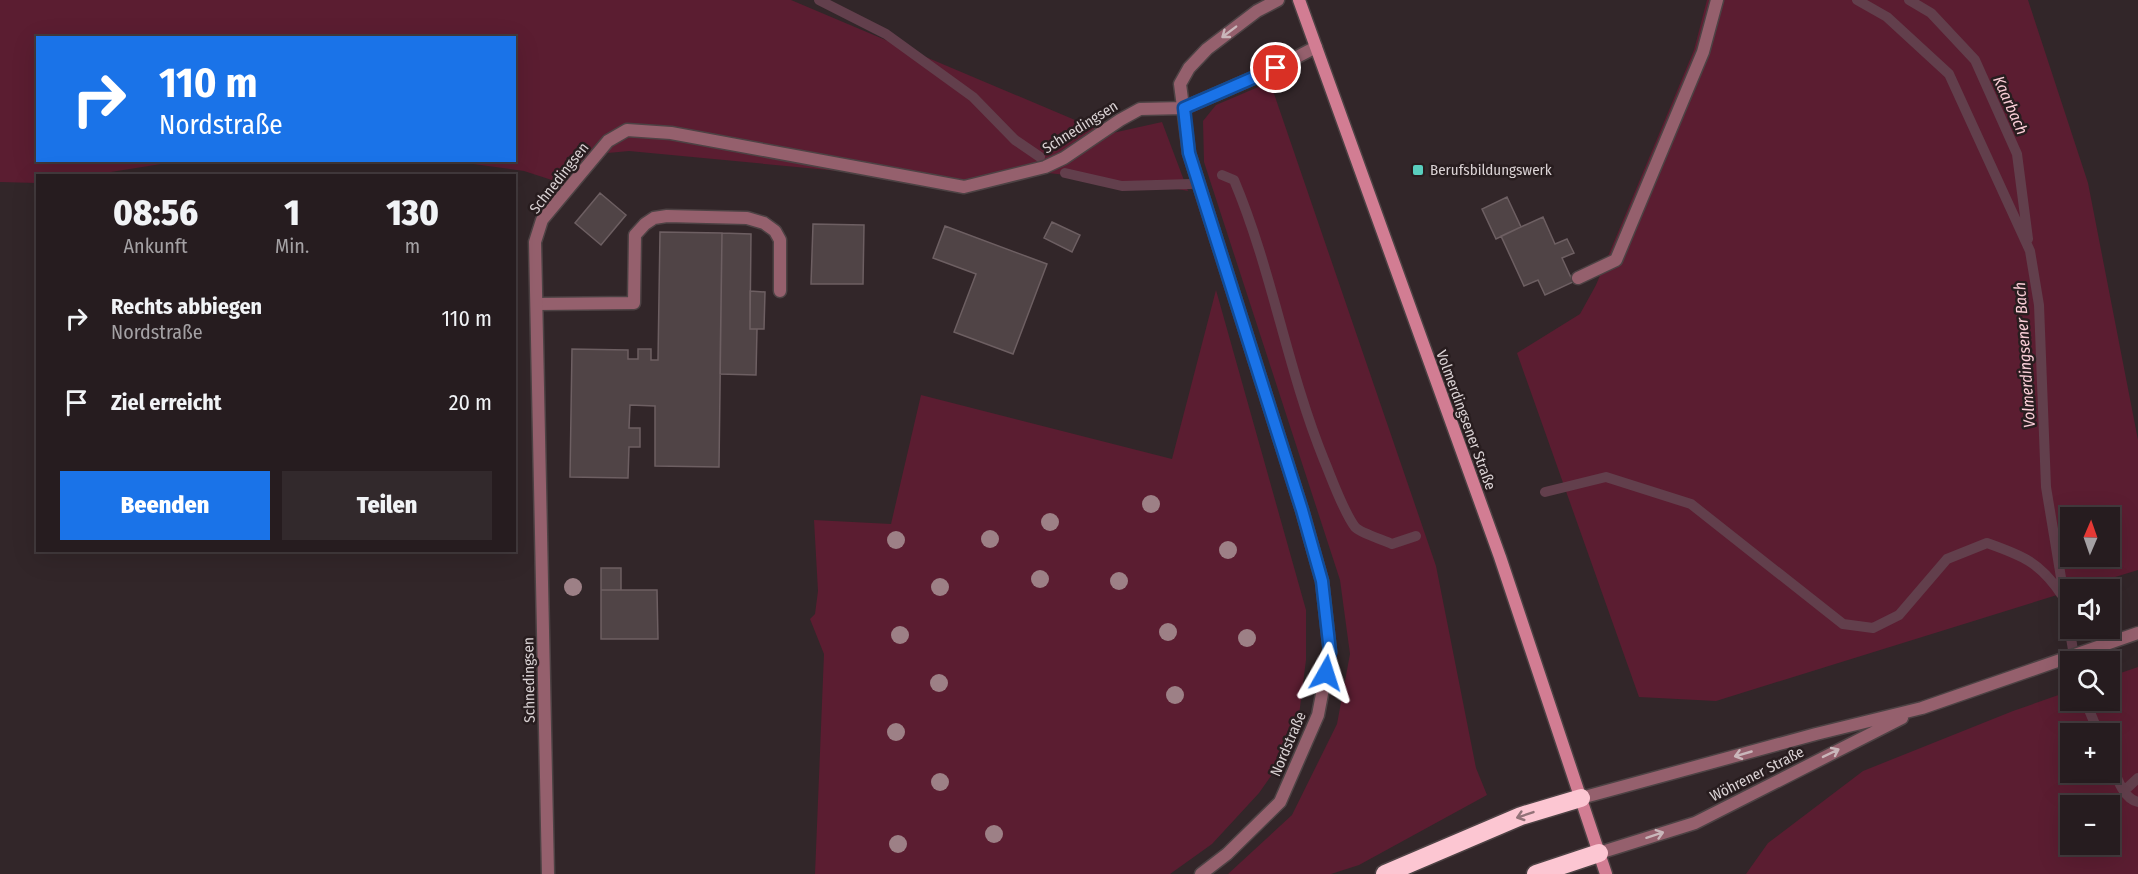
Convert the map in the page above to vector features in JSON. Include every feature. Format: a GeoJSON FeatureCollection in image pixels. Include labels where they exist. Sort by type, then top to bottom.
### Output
{"type":"FeatureCollection","features":[{"type":"Feature","properties":{"kind":"highway"},"geometry":{"type":"LineString","coordinates":[[1385,874],[1521,816],[1581,798]]}},
{"type":"Feature","properties":{"kind":"highway"},"geometry":{"type":"LineString","coordinates":[[1536,874],[1599,853]]}},
{"type":"Feature","properties":{"kind":"main road","name":"Volmerdingsener Straße"},"geometry":{"type":"LineString","coordinates":[[1299,0],[1500,557],[1606,874]]}},
{"type":"Feature","properties":{"kind":"street","name":"Nordstraße"},"geometry":{"type":"LineString","coordinates":[[1200,874],[1227,854],[1280,802],[1318,715],[1330,652],[1319,571],[1302,510],[1189,153],[1180,84],[1189,68],[1207,49],[1257,11],[1278,0]]}},
{"type":"Feature","properties":{"kind":"street"},"geometry":{"type":"LineString","coordinates":[[1578,278],[1616,260],[1703,52],[1717,0]]}},
{"type":"Feature","properties":{"kind":"street"},"geometry":{"type":"LineString","coordinates":[[1184,108],[1276,68],[1316,47]]}},
{"type":"Feature","properties":{"kind":"street","name":"Schnedingsen"},"geometry":{"type":"LineString","coordinates":[[549,874],[536,242],[542,220],[595,154],[608,141],[627,130],[671,133],[964,187],[1045,167],[1064,159],[1140,108],[1184,108]]}},
{"type":"Feature","properties":{"kind":"street"},"geometry":{"type":"LineString","coordinates":[[537,304],[633,303],[635,235],[654,218],[667,216],[747,218],[765,223],[775,231],[780,240],[780,291]]}},
{"type":"Feature","properties":{"kind":"street","name":"Wöhrener Straße"},"geometry":{"type":"LineString","coordinates":[[1581,798],[1816,734],[1922,708],[2138,633]]}},
{"type":"Feature","properties":{"kind":"street","name":"Wöhrener Straße"},"geometry":{"type":"LineString","coordinates":[[1599,853],[1695,823],[1922,708]]}},
{"type":"Feature","properties":{"kind":"shaded area"},"geometry":{"type":"Polygon","coordinates":[[[0,0],[791,0],[1108,134],[1162,122],[1188,191],[1157,185],[1048,173],[966,183],[629,151],[597,154],[571,170],[581,181],[558,182],[524,171],[458,162],[516,162],[516,36],[36,36],[36,162],[174,162],[98,174],[36,174],[36,183],[0,182],[0,0]]]}},
{"type":"Feature","properties":{"kind":"shaded area"},"geometry":{"type":"Polygon","coordinates":[[[1707,0],[2028,0],[2088,183],[2138,440],[2138,570],[2109,579],[2060,579],[2060,594],[1716,701],[1639,697],[1517,353],[1580,314],[1596,285],[1694,50],[1707,0]]]}},
{"type":"Feature","properties":{"kind":"shaded area"},"geometry":{"type":"Polygon","coordinates":[[[1270,82],[1436,566],[1476,768],[1487,795],[1359,865],[1331,874],[1228,874],[1292,815],[1337,724],[1350,654],[1340,580],[1204,162],[1203,121],[1216,105],[1270,82]]]}},
{"type":"Feature","properties":{"kind":"shaded area"},"geometry":{"type":"Polygon","coordinates":[[[1216,290],[1306,610],[1306,660],[1299,715],[1278,766],[1259,793],[1212,844],[1170,874],[815,874],[824,654],[810,619],[815,614],[818,591],[814,520],[891,524],[921,395],[1172,459],[1216,290]]]}},
{"type":"Feature","properties":{"kind":"shaded area"},"geometry":{"type":"Polygon","coordinates":[[[2138,667],[2138,874],[1746,874],[1768,843],[1863,771],[2060,695],[2060,711],[2120,711],[2120,673],[2138,667]]]}},
{"type":"Feature","properties":{"kind":"building"},"geometry":{"type":"Polygon","coordinates":[[[600,193],[626,215],[601,245],[575,223],[600,193]]]}},
{"type":"Feature","properties":{"kind":"building"},"geometry":{"type":"Polygon","coordinates":[[[1507,197],[1521,227],[1496,239],[1482,209],[1507,197]]]}},
{"type":"Feature","properties":{"kind":"building"},"geometry":{"type":"Polygon","coordinates":[[[1543,217],[1555,244],[1567,239],[1574,253],[1562,258],[1573,282],[1545,295],[1538,280],[1524,286],[1501,236],[1543,217]]]}},
{"type":"Feature","properties":{"kind":"building"},"geometry":{"type":"Polygon","coordinates":[[[1052,222],[1080,235],[1072,252],[1044,238],[1052,222]]]}},
{"type":"Feature","properties":{"kind":"building"},"geometry":{"type":"Polygon","coordinates":[[[813,224],[864,225],[863,284],[811,284],[813,224]]]}},
{"type":"Feature","properties":{"kind":"building"},"geometry":{"type":"Polygon","coordinates":[[[945,226],[1047,264],[1013,354],[954,332],[976,274],[933,258],[945,226]]]}},
{"type":"Feature","properties":{"kind":"building"},"geometry":{"type":"Polygon","coordinates":[[[660,232],[722,233],[719,467],[655,466],[655,406],[630,405],[629,428],[640,428],[640,447],[629,447],[628,478],[570,477],[572,349],[628,350],[628,359],[638,359],[638,349],[651,349],[651,360],[658,360],[660,232]]]}},
{"type":"Feature","properties":{"kind":"building"},"geometry":{"type":"Polygon","coordinates":[[[722,233],[751,234],[750,329],[757,329],[756,375],[720,374],[722,233]]]}},
{"type":"Feature","properties":{"kind":"building"},"geometry":{"type":"Polygon","coordinates":[[[750,291],[765,292],[764,329],[750,329],[750,291]]]}},
{"type":"Feature","properties":{"kind":"building"},"geometry":{"type":"Polygon","coordinates":[[[601,568],[621,568],[621,590],[601,590],[601,568]]]}},
{"type":"Feature","properties":{"kind":"building"},"geometry":{"type":"Polygon","coordinates":[[[601,590],[657,590],[658,639],[601,639],[601,590]]]}},
{"type":"Feature","properties":{"kind":"waterway"},"geometry":{"type":"LineString","coordinates":[[819,0],[886,34],[973,97],[1015,140],[1040,157]]}},
{"type":"Feature","properties":{"kind":"waterway","name":"Volmerdingsener Bach"},"geometry":{"type":"LineString","coordinates":[[1857,0],[1887,17],[1949,74],[2030,251],[2039,305],[2046,487],[2073,651]]}},
{"type":"Feature","properties":{"kind":"waterway","name":"Kaarbach"},"geometry":{"type":"LineString","coordinates":[[1909,0],[1931,13],[1975,60],[2017,154],[2028,239]]}},
{"type":"Feature","properties":{"kind":"waterway"},"geometry":{"type":"LineString","coordinates":[[1065,173],[1122,186],[1191,184]]}},
{"type":"Feature","properties":{"kind":"waterway"},"geometry":{"type":"LineString","coordinates":[[1222,175],[1234,180],[1247,214],[1311,426],[1346,512],[1355,527],[1392,544],[1416,536]]}},
{"type":"Feature","properties":{"kind":"waterway"},"geometry":{"type":"LineString","coordinates":[[1545,492],[1606,477],[1691,504],[1843,624],[1873,628],[1899,615],[1947,559],[1987,543],[2029,561],[2045,574],[2060,593]]}},
{"type":"Feature","properties":{"kind":"waterway","name":"Volmerdingsener Bach"},"geometry":{"type":"LineString","coordinates":[[2090,711],[2094,723]]}},
{"type":"Feature","properties":{"kind":"waterway"},"geometry":{"type":"LineString","coordinates":[[2124,791],[2138,778]]}},
{"type":"Feature","properties":{"kind":"waterway","name":"Volmerdingsener Bach"},"geometry":{"type":"LineString","coordinates":[[2120,783],[2127,795],[2138,802]]}},
{"type":"Feature","properties":{"kind":"place","name":"Berufsbildungswerk"},"geometry":{"type":"Point","coordinates":[1418,170]}},
{"type":"Feature","properties":{"kind":"route"},"geometry":{"type":"LineString","coordinates":[[1276,68],[1184,108],[1189,153],[1302,510],[1322,581],[1330,652],[1326,673]]}}]}
